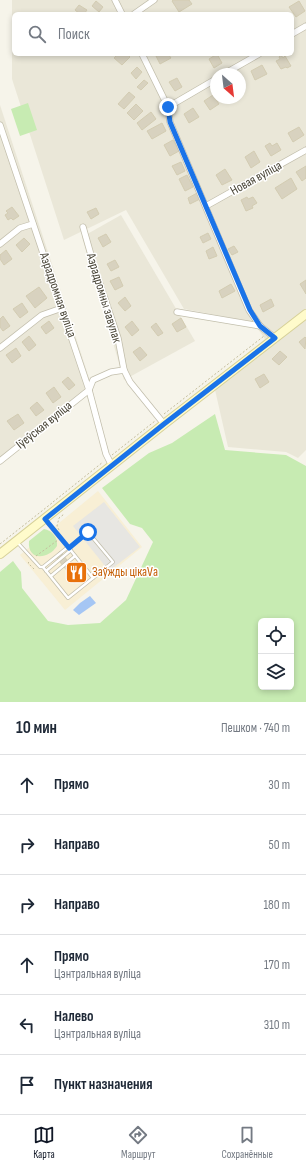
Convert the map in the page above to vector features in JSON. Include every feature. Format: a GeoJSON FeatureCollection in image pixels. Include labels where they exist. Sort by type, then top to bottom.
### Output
{"type":"FeatureCollection","features":[{"type":"Feature","properties":{"kind":"main road"},"geometry":{"type":"LineString","coordinates":[[0,554],[306,314]]}},
{"type":"Feature","properties":{"kind":"street"},"geometry":{"type":"LineString","coordinates":[[115,0],[121,12]]}},
{"type":"Feature","properties":{"kind":"street"},"geometry":{"type":"LineString","coordinates":[[137,12],[154,0]]}},
{"type":"Feature","properties":{"kind":"street"},"geometry":{"type":"LineString","coordinates":[[294,33],[306,26]]}},
{"type":"Feature","properties":{"kind":"street"},"geometry":{"type":"LineString","coordinates":[[143,56],[168,107],[170,122],[250,310],[260,326],[275,338]]}},
{"type":"Feature","properties":{"kind":"street"},"geometry":{"type":"LineString","coordinates":[[234,68],[256,56]]}},
{"type":"Feature","properties":{"kind":"street"},"geometry":{"type":"LineString","coordinates":[[168,107],[210,82]]}},
{"type":"Feature","properties":{"kind":"street","name":"Аэрадромная вуліца"},"geometry":{"type":"LineString","coordinates":[[0,125],[2,141],[62,308],[89,390],[106,454],[112,466]]}},
{"type":"Feature","properties":{"kind":"street","name":"Новая вуліца"},"geometry":{"type":"LineString","coordinates":[[206,206],[306,150]]}},
{"type":"Feature","properties":{"kind":"street"},"geometry":{"type":"LineString","coordinates":[[0,244],[20,228],[33,224]]}},
{"type":"Feature","properties":{"kind":"street","name":"Аэрадромны завулак"},"geometry":{"type":"LineString","coordinates":[[83,227],[118,338],[124,370]]}},
{"type":"Feature","properties":{"kind":"street"},"geometry":{"type":"LineString","coordinates":[[0,348],[42,315],[62,308]]}},
{"type":"Feature","properties":{"kind":"street"},"geometry":{"type":"LineString","coordinates":[[177,312],[260,326]]}},
{"type":"Feature","properties":{"kind":"street"},"geometry":{"type":"LineString","coordinates":[[124,370],[130,382],[164,424]]}},
{"type":"Feature","properties":{"kind":"street","name":"Іўеўская вуліца"},"geometry":{"type":"LineString","coordinates":[[0,461],[89,390],[93,380],[111,372],[124,370]]}},
{"type":"Feature","properties":{"kind":"lane"},"geometry":{"type":"LineString","coordinates":[[45,519],[93,578]]}},
{"type":"Feature","properties":{"kind":"lane"},"geometry":{"type":"LineString","coordinates":[[16,542],[40,568],[43,567],[46,571],[51,576],[68,598],[113,562],[88,532],[46,571]]}},
{"type":"Feature","properties":{"kind":"lane"},"geometry":{"type":"LineString","coordinates":[[43,567],[69,549]]}},
{"type":"Feature","properties":{"kind":"lane"},"geometry":{"type":"LineString","coordinates":[[51,576],[76,556]]}},
{"type":"Feature","properties":{"kind":"path"},"geometry":{"type":"LineString","coordinates":[[0,544],[53,502]]}},
{"type":"Feature","properties":{"kind":"path"},"geometry":{"type":"LineString","coordinates":[[34,569],[28,563],[60,538]]}},
{"type":"Feature","properties":{"kind":"shaded area"},"geometry":{"type":"Polygon","coordinates":[[[12,0],[306,0],[306,450],[298,458],[286,452],[228,447],[213,381],[265,339],[253,322],[184,309],[126,210],[64,240],[12,79],[12,56],[294,56],[294,12],[12,12],[12,0]]]}},
{"type":"Feature","properties":{"kind":"shaded area"},"geometry":{"type":"Polygon","coordinates":[[[0,105],[93,390],[0,461],[0,105]]]}},
{"type":"Feature","properties":{"kind":"shaded area"},"geometry":{"type":"Polygon","coordinates":[[[121,215],[195,341],[124,380],[82,237],[121,215]]]}},
{"type":"Feature","properties":{"kind":"shaded area"},"geometry":{"type":"Polygon","coordinates":[[[98,491],[142,547],[65,610],[20,555],[98,491]]]}},
{"type":"Feature","properties":{"kind":"shaded area"},"geometry":{"type":"Polygon","coordinates":[[[104,502],[140,547],[109,571],[73,526],[104,502]]]}},
{"type":"Feature","properties":{"kind":"green space"},"geometry":{"type":"Polygon","coordinates":[[[28,103],[37,130],[20,136],[11,109],[28,103]]]}},
{"type":"Feature","properties":{"kind":"green space"},"geometry":{"type":"Polygon","coordinates":[[[215,414],[225,450],[286,455],[306,466],[306,702],[0,702],[0,572],[13,561],[21,572],[22,588],[48,621],[68,625],[100,623],[126,600],[153,542],[142,528],[130,524],[102,488],[149,453],[172,443],[215,414]]]}},
{"type":"Feature","properties":{"kind":"green space"},"geometry":{"type":"Polygon","coordinates":[[[44,529],[50,531],[54,535],[57,540],[57,546],[49,554],[44,556],[35,555],[29,548],[29,541],[44,529]]]}},
{"type":"Feature","properties":{"kind":"water"},"geometry":{"type":"Polygon","coordinates":[[[90,596],[96,603],[79,615],[73,610],[80,603],[90,596]]]}},
{"type":"Feature","properties":{"kind":"building"},"geometry":{"type":"Polygon","coordinates":[[[189,0],[192,4],[179,12],[172,1],[189,0]]]}},
{"type":"Feature","properties":{"kind":"building"},"geometry":{"type":"Polygon","coordinates":[[[96,1],[103,7],[99,12],[92,6],[96,1]]]}},
{"type":"Feature","properties":{"kind":"building"},"geometry":{"type":"Polygon","coordinates":[[[299,1],[305,11],[296,17],[294,12],[289,7],[299,1]]]}},
{"type":"Feature","properties":{"kind":"building"},"geometry":{"type":"Polygon","coordinates":[[[79,5],[87,10],[86,12],[78,12],[75,10],[79,5]]]}},
{"type":"Feature","properties":{"kind":"building"},"geometry":{"type":"Polygon","coordinates":[[[116,56],[130,57],[122,65],[114,58],[116,56]]]}},
{"type":"Feature","properties":{"kind":"building"},"geometry":{"type":"Polygon","coordinates":[[[156,56],[170,56],[171,58],[160,64],[156,56]]]}},
{"type":"Feature","properties":{"kind":"building"},"geometry":{"type":"Polygon","coordinates":[[[214,56],[218,56],[222,63],[214,68],[209,59],[214,56]]]}},
{"type":"Feature","properties":{"kind":"building"},"geometry":{"type":"Polygon","coordinates":[[[282,56],[283,58],[285,56],[291,66],[281,69],[276,61],[280,59],[279,57],[282,56]]]}},
{"type":"Feature","properties":{"kind":"building"},"geometry":{"type":"Polygon","coordinates":[[[262,65],[267,74],[255,80],[251,71],[262,65]]]}},
{"type":"Feature","properties":{"kind":"building"},"geometry":{"type":"Polygon","coordinates":[[[137,67],[142,72],[136,79],[131,73],[137,67]]]}},
{"type":"Feature","properties":{"kind":"building"},"geometry":{"type":"Polygon","coordinates":[[[177,78],[182,87],[175,91],[169,82],[177,78]]]}},
{"type":"Feature","properties":{"kind":"building"},"geometry":{"type":"Polygon","coordinates":[[[144,80],[148,83],[141,90],[137,87],[144,80]]]}},
{"type":"Feature","properties":{"kind":"building"},"geometry":{"type":"Polygon","coordinates":[[[129,92],[135,97],[124,109],[118,104],[129,92]]]}},
{"type":"Feature","properties":{"kind":"building"},"geometry":{"type":"Polygon","coordinates":[[[210,97],[210,104],[219,104],[210,110],[204,101],[210,97]]]}},
{"type":"Feature","properties":{"kind":"building"},"geometry":{"type":"Polygon","coordinates":[[[136,104],[143,111],[134,120],[127,113],[136,104]]]}},
{"type":"Feature","properties":{"kind":"building"},"geometry":{"type":"Polygon","coordinates":[[[193,108],[199,117],[189,123],[184,114],[193,108]]]}},
{"type":"Feature","properties":{"kind":"building"},"geometry":{"type":"Polygon","coordinates":[[[151,112],[156,119],[142,130],[137,123],[151,112]]]}},
{"type":"Feature","properties":{"kind":"building"},"geometry":{"type":"Polygon","coordinates":[[[162,123],[166,131],[152,139],[147,131],[162,123]]]}},
{"type":"Feature","properties":{"kind":"building"},"geometry":{"type":"Polygon","coordinates":[[[299,127],[304,135],[293,142],[288,133],[299,127]]]}},
{"type":"Feature","properties":{"kind":"building"},"geometry":{"type":"Polygon","coordinates":[[[173,140],[179,151],[170,156],[164,145],[173,140]]]}},
{"type":"Feature","properties":{"kind":"building"},"geometry":{"type":"Polygon","coordinates":[[[270,143],[272,146],[277,143],[281,150],[271,156],[265,146],[270,143]]]}},
{"type":"Feature","properties":{"kind":"building"},"geometry":{"type":"Polygon","coordinates":[[[254,151],[260,162],[251,168],[245,157],[254,151]]]}},
{"type":"Feature","properties":{"kind":"building"},"geometry":{"type":"Polygon","coordinates":[[[181,162],[185,171],[177,175],[172,166],[181,162]]]}},
{"type":"Feature","properties":{"kind":"building"},"geometry":{"type":"Polygon","coordinates":[[[306,166],[306,178],[302,181],[296,172],[306,166]]]}},
{"type":"Feature","properties":{"kind":"building"},"geometry":{"type":"Polygon","coordinates":[[[225,169],[232,180],[222,185],[216,175],[225,169]]]}},
{"type":"Feature","properties":{"kind":"building"},"geometry":{"type":"Polygon","coordinates":[[[187,175],[193,187],[185,191],[179,179],[187,175]]]}},
{"type":"Feature","properties":{"kind":"building"},"geometry":{"type":"Polygon","coordinates":[[[291,178],[297,189],[282,199],[275,188],[291,178]]]}},
{"type":"Feature","properties":{"kind":"building"},"geometry":{"type":"Polygon","coordinates":[[[197,193],[200,199],[190,204],[188,198],[197,193]]]}},
{"type":"Feature","properties":{"kind":"building"},"geometry":{"type":"Polygon","coordinates":[[[247,197],[248,199],[253,197],[257,203],[252,206],[253,208],[246,211],[241,200],[247,197]]]}},
{"type":"Feature","properties":{"kind":"building"},"geometry":{"type":"Polygon","coordinates":[[[12,207],[19,216],[13,220],[11,218],[8,220],[5,215],[8,213],[6,211],[12,207]]]}},
{"type":"Feature","properties":{"kind":"building"},"geometry":{"type":"Polygon","coordinates":[[[96,208],[99,214],[91,219],[87,212],[96,208]]]}},
{"type":"Feature","properties":{"kind":"building"},"geometry":{"type":"Polygon","coordinates":[[[208,233],[211,239],[203,243],[200,237],[208,233]]]}},
{"type":"Feature","properties":{"kind":"building"},"geometry":{"type":"Polygon","coordinates":[[[106,234],[111,242],[103,247],[98,238],[106,234]]]}},
{"type":"Feature","properties":{"kind":"building"},"geometry":{"type":"Polygon","coordinates":[[[24,238],[30,244],[22,252],[16,245],[24,238]]]}},
{"type":"Feature","properties":{"kind":"building"},"geometry":{"type":"Polygon","coordinates":[[[234,246],[238,252],[232,255],[228,249],[234,246]]]}},
{"type":"Feature","properties":{"kind":"building"},"geometry":{"type":"Polygon","coordinates":[[[213,247],[217,256],[209,259],[206,251],[213,247]]]}},
{"type":"Feature","properties":{"kind":"building"},"geometry":{"type":"Polygon","coordinates":[[[6,250],[12,259],[4,265],[0,259],[0,255],[6,250]]]}},
{"type":"Feature","properties":{"kind":"building"},"geometry":{"type":"Polygon","coordinates":[[[115,260],[119,267],[111,271],[107,264],[115,260]]]}},
{"type":"Feature","properties":{"kind":"building"},"geometry":{"type":"Polygon","coordinates":[[[119,277],[123,286],[115,290],[110,281],[119,277]]]}},
{"type":"Feature","properties":{"kind":"building"},"geometry":{"type":"Polygon","coordinates":[[[306,280],[306,294],[300,284],[306,280]]]}},
{"type":"Feature","properties":{"kind":"building"},"geometry":{"type":"Polygon","coordinates":[[[231,284],[235,291],[222,298],[219,291],[231,284]]]}},
{"type":"Feature","properties":{"kind":"building"},"geometry":{"type":"Polygon","coordinates":[[[39,287],[47,298],[35,308],[26,296],[39,287]]]}},
{"type":"Feature","properties":{"kind":"building"},"geometry":{"type":"Polygon","coordinates":[[[125,297],[131,306],[125,311],[118,303],[125,297]]]}},
{"type":"Feature","properties":{"kind":"building"},"geometry":{"type":"Polygon","coordinates":[[[271,299],[274,306],[263,312],[260,305],[271,299]]]}},
{"type":"Feature","properties":{"kind":"building"},"geometry":{"type":"Polygon","coordinates":[[[22,303],[28,312],[20,318],[13,309],[22,303]]]}},
{"type":"Feature","properties":{"kind":"building"},"geometry":{"type":"Polygon","coordinates":[[[3,316],[10,326],[3,331],[0,327],[0,319],[3,316]]]}},
{"type":"Feature","properties":{"kind":"building"},"geometry":{"type":"Polygon","coordinates":[[[181,318],[186,327],[177,332],[172,324],[181,318]]]}},
{"type":"Feature","properties":{"kind":"building"},"geometry":{"type":"Polygon","coordinates":[[[49,321],[54,328],[46,334],[41,327],[49,321]]]}},
{"type":"Feature","properties":{"kind":"building"},"geometry":{"type":"Polygon","coordinates":[[[132,321],[139,330],[132,336],[125,327],[132,321]]]}},
{"type":"Feature","properties":{"kind":"building"},"geometry":{"type":"Polygon","coordinates":[[[156,323],[163,333],[158,336],[151,327],[156,323]]]}},
{"type":"Feature","properties":{"kind":"building"},"geometry":{"type":"Polygon","coordinates":[[[29,336],[36,345],[29,351],[22,342],[29,336]]]}},
{"type":"Feature","properties":{"kind":"building"},"geometry":{"type":"Polygon","coordinates":[[[305,337],[306,338],[305,349],[299,342],[305,337]]]}},
{"type":"Feature","properties":{"kind":"building"},"geometry":{"type":"Polygon","coordinates":[[[140,347],[147,355],[140,361],[133,352],[140,347]]]}},
{"type":"Feature","properties":{"kind":"building"},"geometry":{"type":"Polygon","coordinates":[[[16,348],[21,356],[12,363],[6,355],[16,348]]]}},
{"type":"Feature","properties":{"kind":"building"},"geometry":{"type":"Polygon","coordinates":[[[280,351],[287,357],[279,365],[272,359],[280,351]]]}},
{"type":"Feature","properties":{"kind":"building"},"geometry":{"type":"Polygon","coordinates":[[[264,374],[269,382],[260,388],[255,379],[264,374]]]}},
{"type":"Feature","properties":{"kind":"building"},"geometry":{"type":"Polygon","coordinates":[[[68,377],[75,385],[69,390],[62,382],[68,377]]]}},
{"type":"Feature","properties":{"kind":"building"},"geometry":{"type":"Polygon","coordinates":[[[54,387],[61,397],[53,403],[46,393],[54,387]]]}},
{"type":"Feature","properties":{"kind":"building"},"geometry":{"type":"Polygon","coordinates":[[[37,402],[44,410],[36,416],[30,408],[37,402]]]}},
{"type":"Feature","properties":{"kind":"building"},"geometry":{"type":"Polygon","coordinates":[[[18,414],[24,423],[14,430],[7,421],[18,414]]]}},
{"type":"Feature","properties":{"kind":"building"},"geometry":{"type":"Polygon","coordinates":[[[60,551],[74,569],[69,573],[55,556],[60,551]]]}},
{"type":"Feature","properties":{"kind":"building"},"geometry":{"type":"Polygon","coordinates":[[[76,568],[82,576],[74,583],[67,574],[76,568]]]}},
{"type":"Feature","properties":{"kind":"place","name":"Заўжды цікаVа"},"geometry":{"type":"Point","coordinates":[77,572]}},
{"type":"Feature","properties":{"kind":"route"},"geometry":{"type":"LineString","coordinates":[[88,532],[69,548],[45,519],[275,338],[260,326],[250,310],[170,122],[168,107]]}}]}
